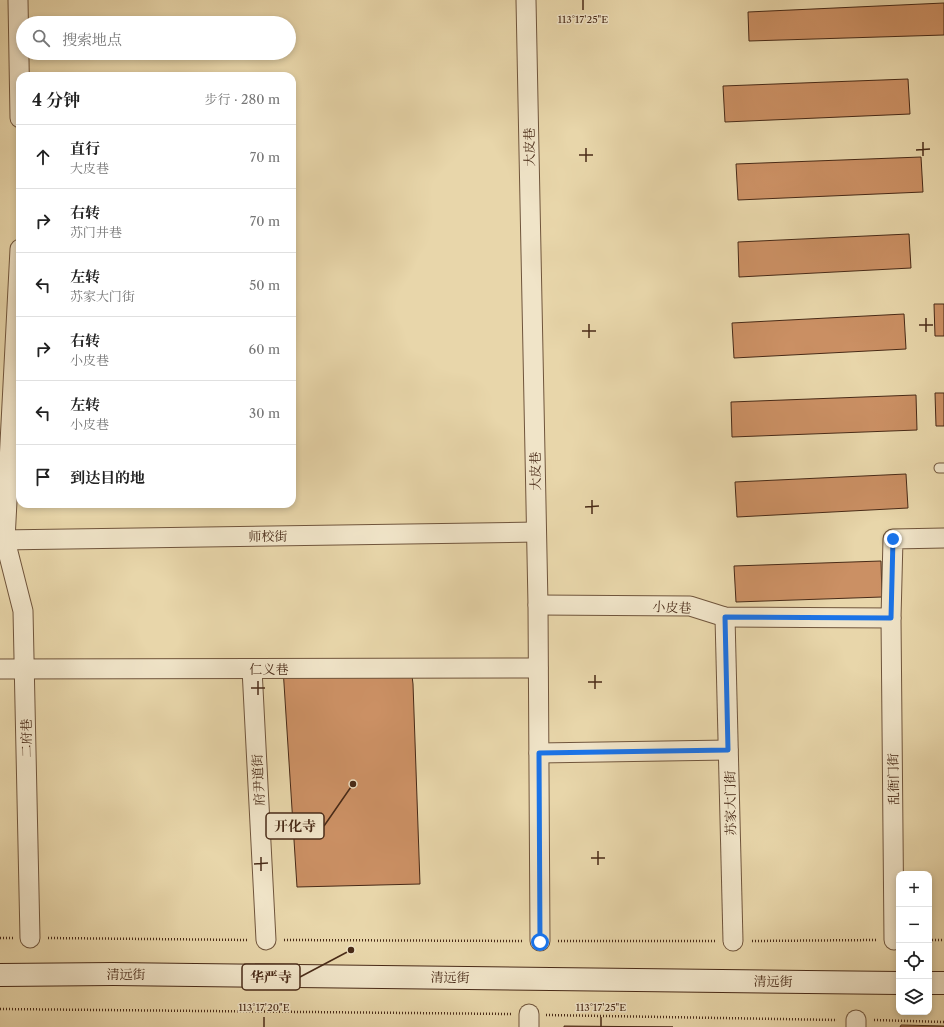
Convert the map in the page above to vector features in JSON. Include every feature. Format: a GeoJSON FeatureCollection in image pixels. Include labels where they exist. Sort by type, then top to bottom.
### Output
{"type":"FeatureCollection","features":[{"type":"Feature","properties":{"kind":"main road","name":"清远街"},"geometry":{"type":"LineString","coordinates":[[0,975],[159,974],[896,983]]}},
{"type":"Feature","properties":{"kind":"main road"},"geometry":{"type":"LineString","coordinates":[[932,983],[944,983]]}},
{"type":"Feature","properties":{"kind":"street"},"geometry":{"type":"LineString","coordinates":[[18,0],[18,16]]}},
{"type":"Feature","properties":{"kind":"street","name":"大皮巷"},"geometry":{"type":"LineString","coordinates":[[526,0],[538,606],[540,942]]}},
{"type":"Feature","properties":{"kind":"street"},"geometry":{"type":"LineString","coordinates":[[19,60],[19,72]]}},
{"type":"Feature","properties":{"kind":"street","name":"二府巷"},"geometry":{"type":"LineString","coordinates":[[16,314],[2,540],[23,611],[30,938]]}},
{"type":"Feature","properties":{"kind":"street","name":"师校街"},"geometry":{"type":"LineString","coordinates":[[2,540],[536,532]]}},
{"type":"Feature","properties":{"kind":"street"},"geometry":{"type":"LineString","coordinates":[[891,618],[893,539],[944,538]]}},
{"type":"Feature","properties":{"kind":"street","name":"小皮巷"},"geometry":{"type":"LineString","coordinates":[[538,606],[690,606],[725,617],[891,618]]}},
{"type":"Feature","properties":{"kind":"street","name":"苏家大门街"},"geometry":{"type":"LineString","coordinates":[[725,617],[733,941]]}},
{"type":"Feature","properties":{"kind":"street","name":"乱衙门街"},"geometry":{"type":"LineString","coordinates":[[891,618],[894,940]]}},
{"type":"Feature","properties":{"kind":"street","name":"仁义巷"},"geometry":{"type":"LineString","coordinates":[[0,669],[538,668]]}},
{"type":"Feature","properties":{"kind":"street","name":"府尹道街"},"geometry":{"type":"LineString","coordinates":[[252,669],[266,940]]}},
{"type":"Feature","properties":{"kind":"street"},"geometry":{"type":"LineString","coordinates":[[539,753],[728,750]]}},
{"type":"Feature","properties":{"kind":"path"},"geometry":{"type":"LineString","coordinates":[[0,938],[540,942],[894,940]]}},
{"type":"Feature","properties":{"kind":"path"},"geometry":{"type":"LineString","coordinates":[[932,940],[944,940]]}},
{"type":"Feature","properties":{"kind":"path"},"geometry":{"type":"LineString","coordinates":[[0,1009],[529,1021],[856,1024],[944,1022]]}},
{"type":"Feature","properties":{"kind":"building"},"geometry":{"type":"Polygon","coordinates":[[[944,3],[944,35],[749,41],[748,12],[944,3]]]}},
{"type":"Feature","properties":{"kind":"building"},"geometry":{"type":"Polygon","coordinates":[[[908,79],[910,114],[725,122],[723,86],[908,79]]]}},
{"type":"Feature","properties":{"kind":"building"},"geometry":{"type":"Polygon","coordinates":[[[921,157],[923,192],[738,200],[736,164],[921,157]]]}},
{"type":"Feature","properties":{"kind":"building"},"geometry":{"type":"Polygon","coordinates":[[[909,234],[911,268],[739,277],[738,242],[909,234]]]}},
{"type":"Feature","properties":{"kind":"building"},"geometry":{"type":"Polygon","coordinates":[[[934,304],[944,304],[944,336],[935,336],[934,304]]]}},
{"type":"Feature","properties":{"kind":"building"},"geometry":{"type":"Polygon","coordinates":[[[904,314],[906,349],[734,358],[732,323],[904,314]]]}},
{"type":"Feature","properties":{"kind":"building"},"geometry":{"type":"Polygon","coordinates":[[[935,393],[944,393],[944,426],[936,426],[935,393]]]}},
{"type":"Feature","properties":{"kind":"building"},"geometry":{"type":"Polygon","coordinates":[[[916,395],[917,430],[732,437],[731,402],[916,395]]]}},
{"type":"Feature","properties":{"kind":"building"},"geometry":{"type":"Polygon","coordinates":[[[906,474],[908,508],[737,517],[735,482],[906,474]]]}},
{"type":"Feature","properties":{"kind":"building"},"geometry":{"type":"Polygon","coordinates":[[[881,561],[882,597],[736,602],[734,566],[881,561]]]}},
{"type":"Feature","properties":{"kind":"building"},"geometry":{"type":"Polygon","coordinates":[[[283,668],[411,668],[413,684],[420,884],[297,887],[283,668]]]}},
{"type":"Feature","properties":{"kind":"building"},"geometry":{"type":"Polygon","coordinates":[[[901,1025],[944,1026],[944,1027],[900,1027],[901,1025]]]}},
{"type":"Feature","properties":{"kind":"building"},"geometry":{"type":"Polygon","coordinates":[[[564,1026],[673,1027],[564,1027],[564,1026]]]}},
{"type":"Feature","properties":{"kind":"place","name":"开化寺"},"geometry":{"type":"Point","coordinates":[353,784]}},
{"type":"Feature","properties":{"kind":"place","name":"华严寺"},"geometry":{"type":"Point","coordinates":[351,950]}},
{"type":"Feature","properties":{"kind":"route"},"geometry":{"type":"LineString","coordinates":[[540,942],[539,753],[728,750],[725,617],[891,618],[893,539]]}}]}
